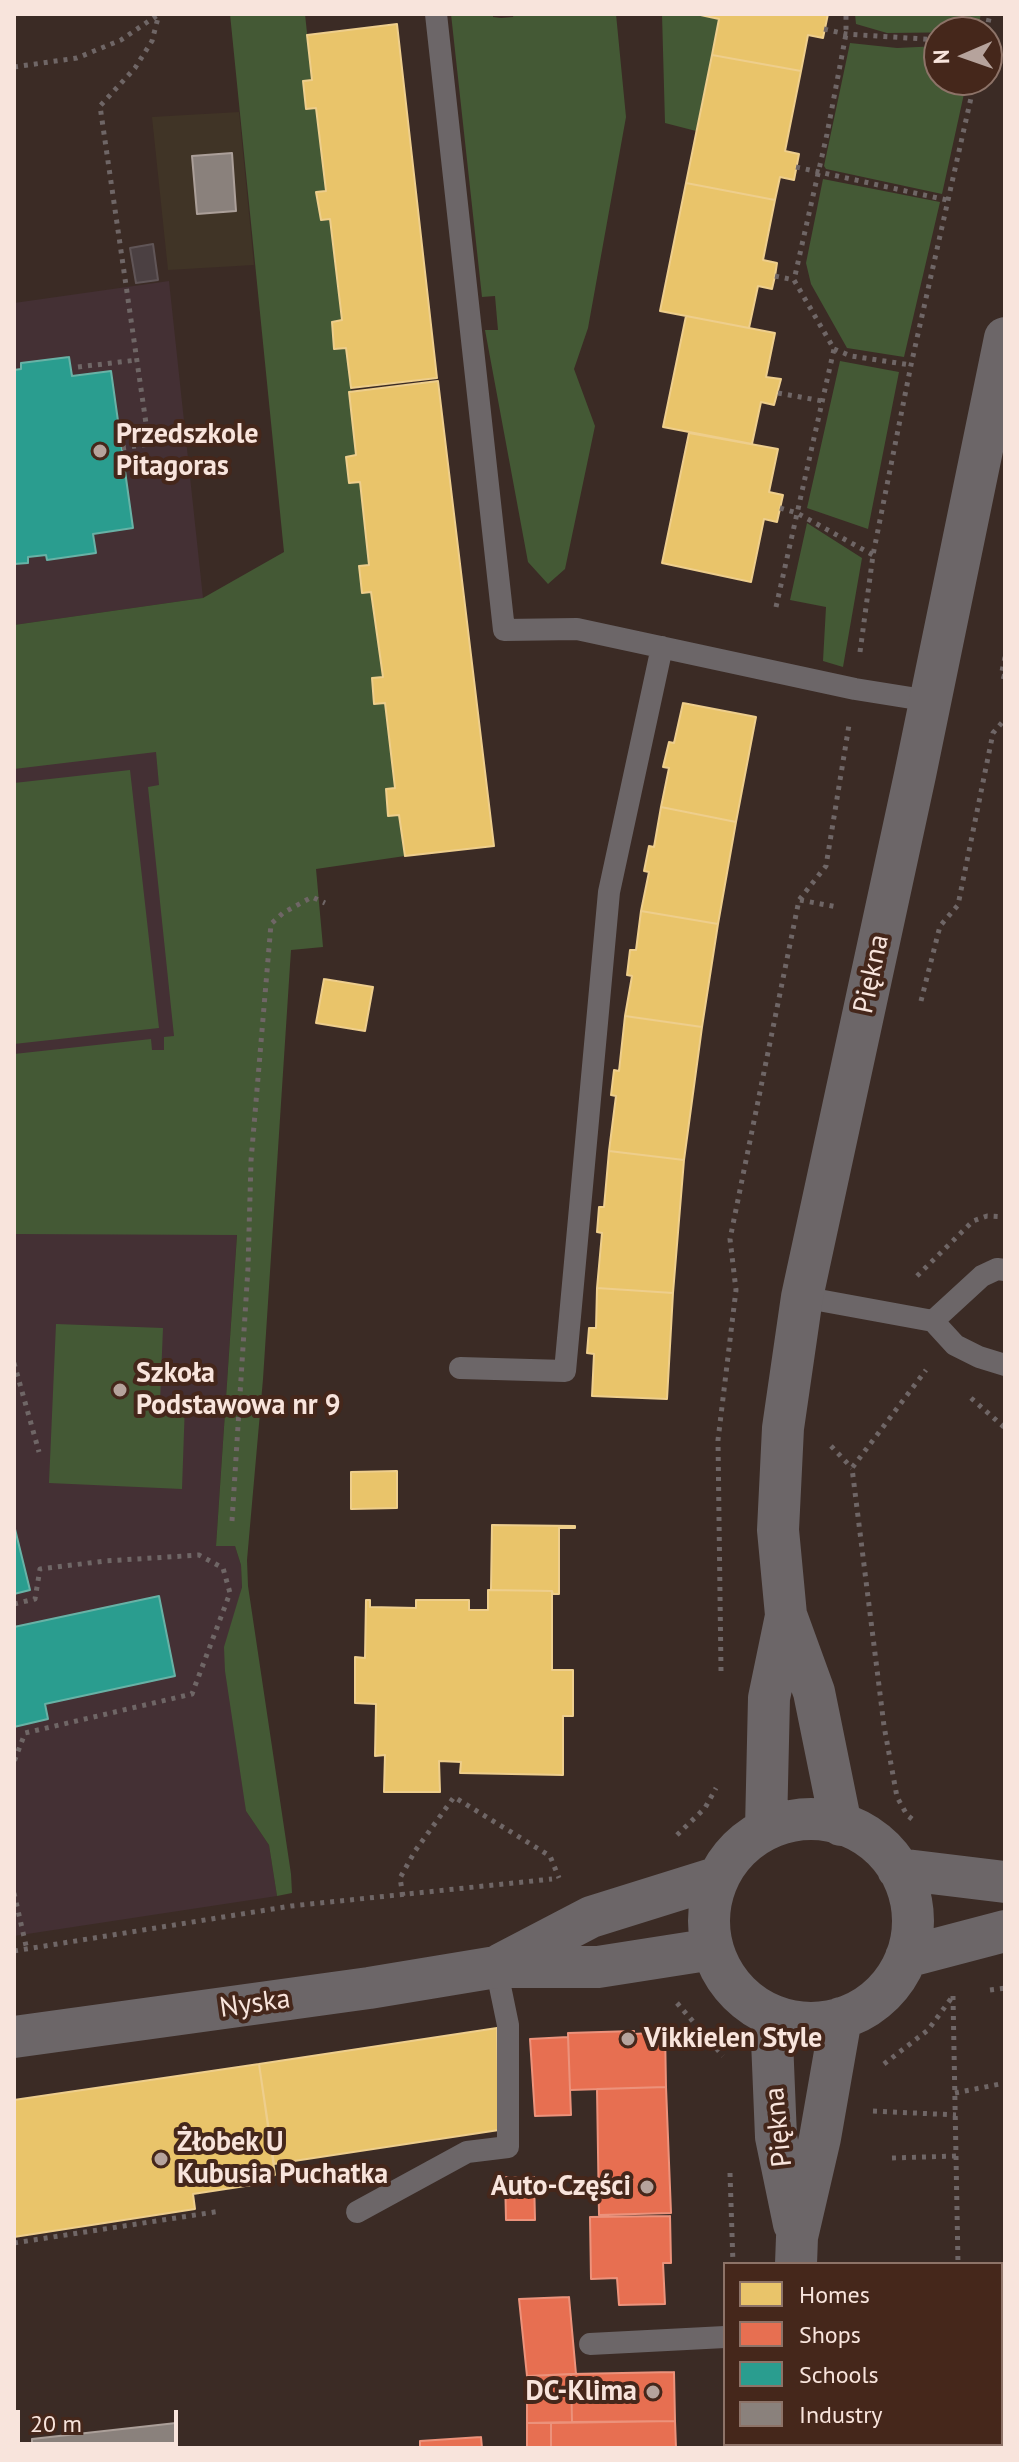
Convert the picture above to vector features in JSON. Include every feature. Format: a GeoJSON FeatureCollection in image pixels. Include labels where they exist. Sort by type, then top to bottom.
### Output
{"type":"FeatureCollection","features":[{"type":"Feature","properties":{"kind":"street","name":"Piękna"},"geometry":{"type":"LineString","coordinates":[[841,1825],[814,1692],[786,1615],[778,1530],[780,1461],[802,1297],[1005,338]]}},
{"type":"Feature","properties":{"kind":"street","name":"Piękna"},"geometry":{"type":"LineString","coordinates":[[766,1828],[769,1698],[786,1615]]}},
{"type":"Feature","properties":{"kind":"street"},"geometry":{"type":"LineString","coordinates":[[799,1819],[826,1820],[841,1825],[853,1828],[876,1842],[898,1869],[913,1913],[911,1942],[906,1957],[901,1970],[884,1993],[861,2011],[833,2021],[805,2023],[771,2016],[748,2003],[727,1981],[713,1949],[708,1923],[712,1894],[724,1866],[744,1843],[766,1828],[799,1819]]}},
{"type":"Feature","properties":{"kind":"street"},"geometry":{"type":"LineString","coordinates":[[898,1869],[1005,1882]]}},
{"type":"Feature","properties":{"kind":"street","name":"Nyska"},"geometry":{"type":"LineString","coordinates":[[496,1967],[591,1917],[719,1877]]}},
{"type":"Feature","properties":{"kind":"street"},"geometry":{"type":"LineString","coordinates":[[906,1957],[1005,1931]]}},
{"type":"Feature","properties":{"kind":"street","name":"Nyska"},"geometry":{"type":"LineString","coordinates":[[14,2037],[369,1988],[496,1967],[598,1967],[713,1949]]}},
{"type":"Feature","properties":{"kind":"street","name":"Piękna"},"geometry":{"type":"LineString","coordinates":[[771,2016],[776,2137],[796,2250]]}},
{"type":"Feature","properties":{"kind":"street","name":"Piękna"},"geometry":{"type":"LineString","coordinates":[[796,2250],[841,2018]]}},
{"type":"Feature","properties":{"kind":"lane"},"geometry":{"type":"LineString","coordinates":[[436,14],[504,630],[577,629],[855,689],[930,701]]}},
{"type":"Feature","properties":{"kind":"lane"},"geometry":{"type":"LineString","coordinates":[[460,1368],[565,1371],[609,892],[662,647]]}},
{"type":"Feature","properties":{"kind":"lane"},"geometry":{"type":"LineString","coordinates":[[933,1321],[982,1276],[997,1269],[1005,1270]]}},
{"type":"Feature","properties":{"kind":"lane"},"geometry":{"type":"LineString","coordinates":[[802,1297],[933,1321],[955,1345],[1005,1365]]}},
{"type":"Feature","properties":{"kind":"lane"},"geometry":{"type":"LineString","coordinates":[[357,2212],[467,2152],[508,2147],[508,2025],[496,1967]]}},
{"type":"Feature","properties":{"kind":"lane"},"geometry":{"type":"LineString","coordinates":[[590,2344],[723,2337]]}},
{"type":"Feature","properties":{"kind":"path"},"geometry":{"type":"LineString","coordinates":[[14,67],[77,58],[121,40],[159,14]]}},
{"type":"Feature","properties":{"kind":"path"},"geometry":{"type":"LineString","coordinates":[[122,448],[149,444],[100,106],[135,68],[152,41],[159,14]]}},
{"type":"Feature","properties":{"kind":"path"},"geometry":{"type":"LineString","coordinates":[[846,14],[846,34],[819,174],[794,280],[834,349],[851,356],[911,365]]}},
{"type":"Feature","properties":{"kind":"path"},"geometry":{"type":"LineString","coordinates":[[824,29],[846,34],[923,39]]}},
{"type":"Feature","properties":{"kind":"path"},"geometry":{"type":"LineString","coordinates":[[721,1675],[718,1440],[736,1290],[730,1239],[799,900],[826,866],[873,555],[911,365],[971,96]]}},
{"type":"Feature","properties":{"kind":"path"},"geometry":{"type":"LineString","coordinates":[[796,167],[947,200]]}},
{"type":"Feature","properties":{"kind":"path"},"geometry":{"type":"LineString","coordinates":[[775,276],[794,280]]}},
{"type":"Feature","properties":{"kind":"path"},"geometry":{"type":"LineString","coordinates":[[776,607],[834,349]]}},
{"type":"Feature","properties":{"kind":"path"},"geometry":{"type":"LineString","coordinates":[[78,367],[137,360]]}},
{"type":"Feature","properties":{"kind":"path"},"geometry":{"type":"LineString","coordinates":[[778,393],[822,401]]}},
{"type":"Feature","properties":{"kind":"path"},"geometry":{"type":"LineString","coordinates":[[780,508],[797,513],[873,555]]}},
{"type":"Feature","properties":{"kind":"path"},"geometry":{"type":"LineString","coordinates":[[1005,657],[1001,676],[1005,677]]}},
{"type":"Feature","properties":{"kind":"path"},"geometry":{"type":"LineString","coordinates":[[920,1001],[940,926],[958,905],[993,733],[1005,719]]}},
{"type":"Feature","properties":{"kind":"path"},"geometry":{"type":"LineString","coordinates":[[232,1521],[248,1268],[251,1161],[271,924],[283,913],[312,897],[325,903]]}},
{"type":"Feature","properties":{"kind":"path"},"geometry":{"type":"LineString","coordinates":[[799,900],[844,908]]}},
{"type":"Feature","properties":{"kind":"path"},"geometry":{"type":"LineString","coordinates":[[917,1276],[973,1221],[987,1216],[1005,1217]]}},
{"type":"Feature","properties":{"kind":"path"},"geometry":{"type":"LineString","coordinates":[[917,1822],[907,1815],[897,1797],[884,1726],[852,1468],[931,1362]]}},
{"type":"Feature","properties":{"kind":"path"},"geometry":{"type":"LineString","coordinates":[[14,1363],[39,1452]]}},
{"type":"Feature","properties":{"kind":"path"},"geometry":{"type":"LineString","coordinates":[[14,1604],[35,1599],[40,1569],[199,1555],[223,1568],[230,1593],[192,1694],[25,1733],[14,1762]]}},
{"type":"Feature","properties":{"kind":"path"},"geometry":{"type":"LineString","coordinates":[[675,1837],[705,1808],[718,1786]]}},
{"type":"Feature","properties":{"kind":"path"},"geometry":{"type":"LineString","coordinates":[[403,1896],[400,1878],[415,1851],[454,1797],[550,1856],[559,1879]]}},
{"type":"Feature","properties":{"kind":"path"},"geometry":{"type":"LineString","coordinates":[[14,1951],[291,1906],[571,1876]]}},
{"type":"Feature","properties":{"kind":"path"},"geometry":{"type":"LineString","coordinates":[[14,1893],[27,1950]]}},
{"type":"Feature","properties":{"kind":"path"},"geometry":{"type":"LineString","coordinates":[[879,2071],[928,2030],[953,1995],[958,2262]]}},
{"type":"Feature","properties":{"kind":"path"},"geometry":{"type":"LineString","coordinates":[[671,1996],[726,2059]]}},
{"type":"Feature","properties":{"kind":"path"},"geometry":{"type":"LineString","coordinates":[[955,2093],[1005,2083]]}},
{"type":"Feature","properties":{"kind":"path"},"geometry":{"type":"LineString","coordinates":[[877,2111],[878,2098]]}},
{"type":"Feature","properties":{"kind":"path"},"geometry":{"type":"LineString","coordinates":[[862,2111],[956,2115]]}},
{"type":"Feature","properties":{"kind":"path"},"geometry":{"type":"LineString","coordinates":[[892,2158],[956,2156]]}},
{"type":"Feature","properties":{"kind":"path"},"geometry":{"type":"LineString","coordinates":[[729,2168],[733,2262]]}},
{"type":"Feature","properties":{"kind":"path"},"geometry":{"type":"LineString","coordinates":[[14,2243],[221,2211]]}},
{"type":"Feature","properties":{"kind":"shaded area"},"geometry":{"type":"Polygon","coordinates":[[[239,112],[254,265],[168,270],[152,117],[239,112]]]}},
{"type":"Feature","properties":{"kind":"shaded area","name":"Przedszkole Pitagoras"},"geometry":{"type":"Polygon","coordinates":[[[169,281],[203,598],[14,625],[14,303],[169,281]]]}},
{"type":"Feature","properties":{"kind":"shaded area","name":"Szkoła Podstawowa nr 9"},"geometry":{"type":"Polygon","coordinates":[[[277,679],[216,1546],[235,1546],[241,1565],[242,1586],[237,1608],[246,1811],[269,1845],[277,1896],[14,1936],[14,709],[277,679]]]}},
{"type":"Feature","properties":{"kind":"green space"},"geometry":{"type":"Polygon","coordinates":[[[230,14],[305,14],[312,80],[303,81],[306,109],[316,108],[326,191],[316,193],[321,220],[330,219],[342,320],[334,349],[346,348],[351,388],[356,455],[346,457],[349,482],[360,482],[369,565],[359,567],[362,592],[371,592],[383,677],[372,679],[374,703],[385,703],[395,788],[386,789],[388,815],[399,815],[405,856],[316,869],[323,947],[291,950],[263,1379],[247,1560],[248,1586],[291,1874],[292,1893],[277,1896],[269,1845],[246,1811],[225,1671],[224,1647],[242,1587],[241,1565],[235,1546],[216,1546],[237,1235],[14,1234],[14,1054],[151,1039],[152,1050],[164,1050],[164,1037],[174,1036],[148,787],[159,785],[156,752],[14,769],[14,625],[203,598],[284,552],[230,14]]]}},
{"type":"Feature","properties":{"kind":"green space"},"geometry":{"type":"Polygon","coordinates":[[[451,14],[493,14],[493,17],[501,18],[513,17],[514,14],[616,14],[626,117],[588,328],[574,369],[595,426],[565,569],[548,584],[528,562],[485,330],[498,330],[495,296],[482,297],[451,14]]]}},
{"type":"Feature","properties":{"kind":"green space"},"geometry":{"type":"Polygon","coordinates":[[[662,14],[696,14],[719,19],[696,131],[665,123],[662,14]]]}},
{"type":"Feature","properties":{"kind":"green space"},"geometry":{"type":"Polygon","coordinates":[[[855,14],[981,14],[923,16],[923,33],[887,33],[856,24],[855,14]]]}},
{"type":"Feature","properties":{"kind":"green space"},"geometry":{"type":"Polygon","coordinates":[[[850,43],[897,48],[923,47],[923,96],[963,96],[942,194],[826,169],[824,166],[850,43]]]}},
{"type":"Feature","properties":{"kind":"green space"},"geometry":{"type":"Polygon","coordinates":[[[823,179],[940,202],[904,357],[847,348],[811,284],[806,263],[823,179]]]}},
{"type":"Feature","properties":{"kind":"green space"},"geometry":{"type":"Polygon","coordinates":[[[840,361],[899,372],[868,529],[807,508],[840,361]]]}},
{"type":"Feature","properties":{"kind":"green space"},"geometry":{"type":"Polygon","coordinates":[[[807,523],[862,558],[843,667],[823,661],[826,607],[790,600],[807,523]]]}},
{"type":"Feature","properties":{"kind":"green space"},"geometry":{"type":"Polygon","coordinates":[[[130,770],[159,1028],[14,1044],[14,783],[130,770]]]}},
{"type":"Feature","properties":{"kind":"green space"},"geometry":{"type":"Polygon","coordinates":[[[56,1324],[163,1328],[160,1401],[185,1403],[182,1489],[49,1483],[56,1324]]]}},
{"type":"Feature","properties":{"kind":"building: Homes"},"geometry":{"type":"Polygon","coordinates":[[[696,14],[828,14],[823,38],[808,35],[801,71],[712,55],[719,19],[696,14]]]}},
{"type":"Feature","properties":{"kind":"building: Homes"},"geometry":{"type":"Polygon","coordinates":[[[397,24],[437,378],[351,388],[346,348],[334,349],[332,322],[342,320],[330,219],[321,220],[316,192],[326,191],[316,108],[306,109],[303,81],[312,80],[307,35],[397,24]]]}},
{"type":"Feature","properties":{"kind":"building: Homes"},"geometry":{"type":"Polygon","coordinates":[[[712,55],[801,71],[785,151],[799,154],[794,180],[780,177],[775,200],[686,183],[712,55]]]}},
{"type":"Feature","properties":{"kind":"building: Homes"},"geometry":{"type":"Polygon","coordinates":[[[686,183],[775,200],[763,260],[777,263],[775,276],[772,289],[758,286],[749,328],[660,311],[686,183]]]}},
{"type":"Feature","properties":{"kind":"building: Homes"},"geometry":{"type":"Polygon","coordinates":[[[686,316],[775,333],[766,377],[781,379],[774,405],[761,402],[752,444],[663,427],[686,316]]]}},
{"type":"Feature","properties":{"kind":"building: Homes"},"geometry":{"type":"Polygon","coordinates":[[[438,381],[494,846],[405,856],[399,815],[388,816],[386,789],[395,788],[385,703],[374,704],[372,678],[383,677],[371,592],[362,593],[359,566],[369,565],[360,482],[349,483],[346,457],[356,455],[349,392],[438,381]]]}},
{"type":"Feature","properties":{"kind":"building: Homes"},"geometry":{"type":"Polygon","coordinates":[[[689,433],[778,449],[769,492],[783,495],[777,522],[764,519],[751,582],[662,563],[689,433]]]}},
{"type":"Feature","properties":{"kind":"building: Homes"},"geometry":{"type":"Polygon","coordinates":[[[683,703],[756,717],[736,822],[661,807],[669,768],[663,767],[669,742],[674,743],[683,703]]]}},
{"type":"Feature","properties":{"kind":"building: Homes"},"geometry":{"type":"Polygon","coordinates":[[[661,807],[736,822],[718,924],[641,911],[649,872],[644,871],[649,846],[654,847],[661,807]]]}},
{"type":"Feature","properties":{"kind":"building: Homes"},"geometry":{"type":"Polygon","coordinates":[[[641,911],[718,924],[702,1027],[625,1016],[632,976],[627,975],[630,950],[636,950],[641,911]]]}},
{"type":"Feature","properties":{"kind":"building: Homes"},"geometry":{"type":"Polygon","coordinates":[[[324,979],[373,987],[365,1031],[316,1023],[324,979]]]}},
{"type":"Feature","properties":{"kind":"building: Homes"},"geometry":{"type":"Polygon","coordinates":[[[625,1016],[702,1027],[684,1160],[609,1151],[616,1096],[611,1095],[614,1070],[619,1071],[625,1016]]]}},
{"type":"Feature","properties":{"kind":"building: Homes"},"geometry":{"type":"Polygon","coordinates":[[[609,1151],[684,1160],[673,1293],[597,1288],[602,1233],[597,1232],[599,1207],[604,1207],[609,1151]]]}},
{"type":"Feature","properties":{"kind":"building: Homes"},"geometry":{"type":"Polygon","coordinates":[[[597,1288],[673,1293],[667,1399],[592,1396],[594,1354],[587,1353],[589,1328],[596,1328],[597,1288]]]}},
{"type":"Feature","properties":{"kind":"building: Homes"},"geometry":{"type":"Polygon","coordinates":[[[397,1471],[397,1508],[351,1509],[351,1472],[397,1471]]]}},
{"type":"Feature","properties":{"kind":"building: Homes"},"geometry":{"type":"Polygon","coordinates":[[[492,1525],[575,1526],[559,1528],[559,1594],[552,1591],[491,1590],[492,1525]]]}},
{"type":"Feature","properties":{"kind":"building: Homes"},"geometry":{"type":"Polygon","coordinates":[[[488,1590],[552,1591],[552,1670],[573,1670],[573,1716],[563,1716],[563,1775],[460,1773],[461,1762],[439,1761],[440,1792],[384,1792],[385,1755],[375,1756],[376,1704],[355,1703],[355,1657],[365,1658],[366,1600],[370,1600],[370,1607],[416,1608],[416,1600],[469,1600],[469,1610],[488,1610],[488,1590]]]}},
{"type":"Feature","properties":{"kind":"building: Homes"},"geometry":{"type":"Polygon","coordinates":[[[497,2028],[499,2130],[274,2164],[259,2064],[497,2028]]]}},
{"type":"Feature","properties":{"kind":"building: Homes"},"geometry":{"type":"Polygon","coordinates":[[[259,2064],[275,2175],[251,2179],[252,2185],[193,2194],[195,2209],[14,2237],[14,2100],[259,2064]]]}},
{"type":"Feature","properties":{"kind":"building: Shops"},"geometry":{"type":"Polygon","coordinates":[[[649,2030],[665,2030],[666,2087],[570,2090],[568,2033],[634,2031],[634,2034],[649,2033],[649,2030]]]}},
{"type":"Feature","properties":{"kind":"building: Shops"},"geometry":{"type":"Polygon","coordinates":[[[568,2037],[571,2115],[535,2116],[530,2039],[568,2037]]]}},
{"type":"Feature","properties":{"kind":"building: Shops"},"geometry":{"type":"Polygon","coordinates":[[[666,2087],[671,2213],[599,2215],[597,2089],[666,2087]]]}},
{"type":"Feature","properties":{"kind":"building: Shops"},"geometry":{"type":"Polygon","coordinates":[[[505,2177],[534,2177],[535,2220],[506,2220],[505,2177]]]}},
{"type":"Feature","properties":{"kind":"building: Shops"},"geometry":{"type":"Polygon","coordinates":[[[670,2216],[671,2263],[663,2263],[665,2304],[619,2305],[617,2278],[591,2279],[590,2217],[670,2216]]]}},
{"type":"Feature","properties":{"kind":"building: Shops"},"geometry":{"type":"Polygon","coordinates":[[[569,2297],[576,2374],[527,2376],[519,2299],[569,2297]]]}},
{"type":"Feature","properties":{"kind":"building: Shops"},"geometry":{"type":"Polygon","coordinates":[[[674,2372],[675,2421],[572,2422],[571,2374],[674,2372]]]}},
{"type":"Feature","properties":{"kind":"building: Shops"},"geometry":{"type":"Polygon","coordinates":[[[571,2374],[572,2422],[527,2423],[527,2376],[571,2374]]]}},
{"type":"Feature","properties":{"kind":"building: Shops"},"geometry":{"type":"Polygon","coordinates":[[[675,2421],[676,2448],[551,2448],[551,2423],[675,2421]]]}},
{"type":"Feature","properties":{"kind":"building: Shops"},"geometry":{"type":"Polygon","coordinates":[[[527,2423],[551,2423],[551,2448],[527,2448],[527,2423]]]}},
{"type":"Feature","properties":{"kind":"building: Shops"},"geometry":{"type":"Polygon","coordinates":[[[481,2437],[482,2448],[420,2448],[420,2441],[481,2437]]]}},
{"type":"Feature","properties":{"kind":"building: Schools"},"geometry":{"type":"Polygon","coordinates":[[[69,357],[72,376],[111,371],[133,528],[93,534],[96,553],[47,560],[46,555],[28,557],[28,563],[14,564],[14,370],[21,369],[21,363],[69,357]]]}},
{"type":"Feature","properties":{"kind":"building: Schools"},"geometry":{"type":"Polygon","coordinates":[[[14,1525],[30,1590],[14,1594],[14,1525]]]}},
{"type":"Feature","properties":{"kind":"building: Schools"},"geometry":{"type":"Polygon","coordinates":[[[159,1596],[175,1676],[45,1704],[48,1719],[14,1727],[14,1627],[159,1596]]]}},
{"type":"Feature","properties":{"kind":"building: Industry"},"geometry":{"type":"Polygon","coordinates":[[[232,153],[236,211],[197,214],[192,156],[232,153]]]}},
{"type":"Feature","properties":{"kind":"building: Industry"},"geometry":{"type":"Polygon","coordinates":[[[176,2423],[176,2448],[32,2448],[32,2439],[176,2423]]]}},
{"type":"Feature","properties":{"kind":"building: Other"},"geometry":{"type":"Polygon","coordinates":[[[153,244],[158,280],[136,283],[130,248],[153,244]]]}},
{"type":"Feature","properties":{"kind":"place","name":"Przedszkole Pitagoras"},"geometry":{"type":"Point","coordinates":[100,451]}},
{"type":"Feature","properties":{"kind":"place","name":"Szkoła Podstawowa nr 9"},"geometry":{"type":"Point","coordinates":[120,1390]}},
{"type":"Feature","properties":{"kind":"place","name":"Vikkielen Style"},"geometry":{"type":"Point","coordinates":[628,2039]}},
{"type":"Feature","properties":{"kind":"place","name":"Żłobek U Kubusia Puchatka"},"geometry":{"type":"Point","coordinates":[161,2159]}},
{"type":"Feature","properties":{"kind":"place","name":"Auto-Części"},"geometry":{"type":"Point","coordinates":[647,2187]}},
{"type":"Feature","properties":{"kind":"place","name":"DC-Klima"},"geometry":{"type":"Point","coordinates":[653,2392]}}]}
